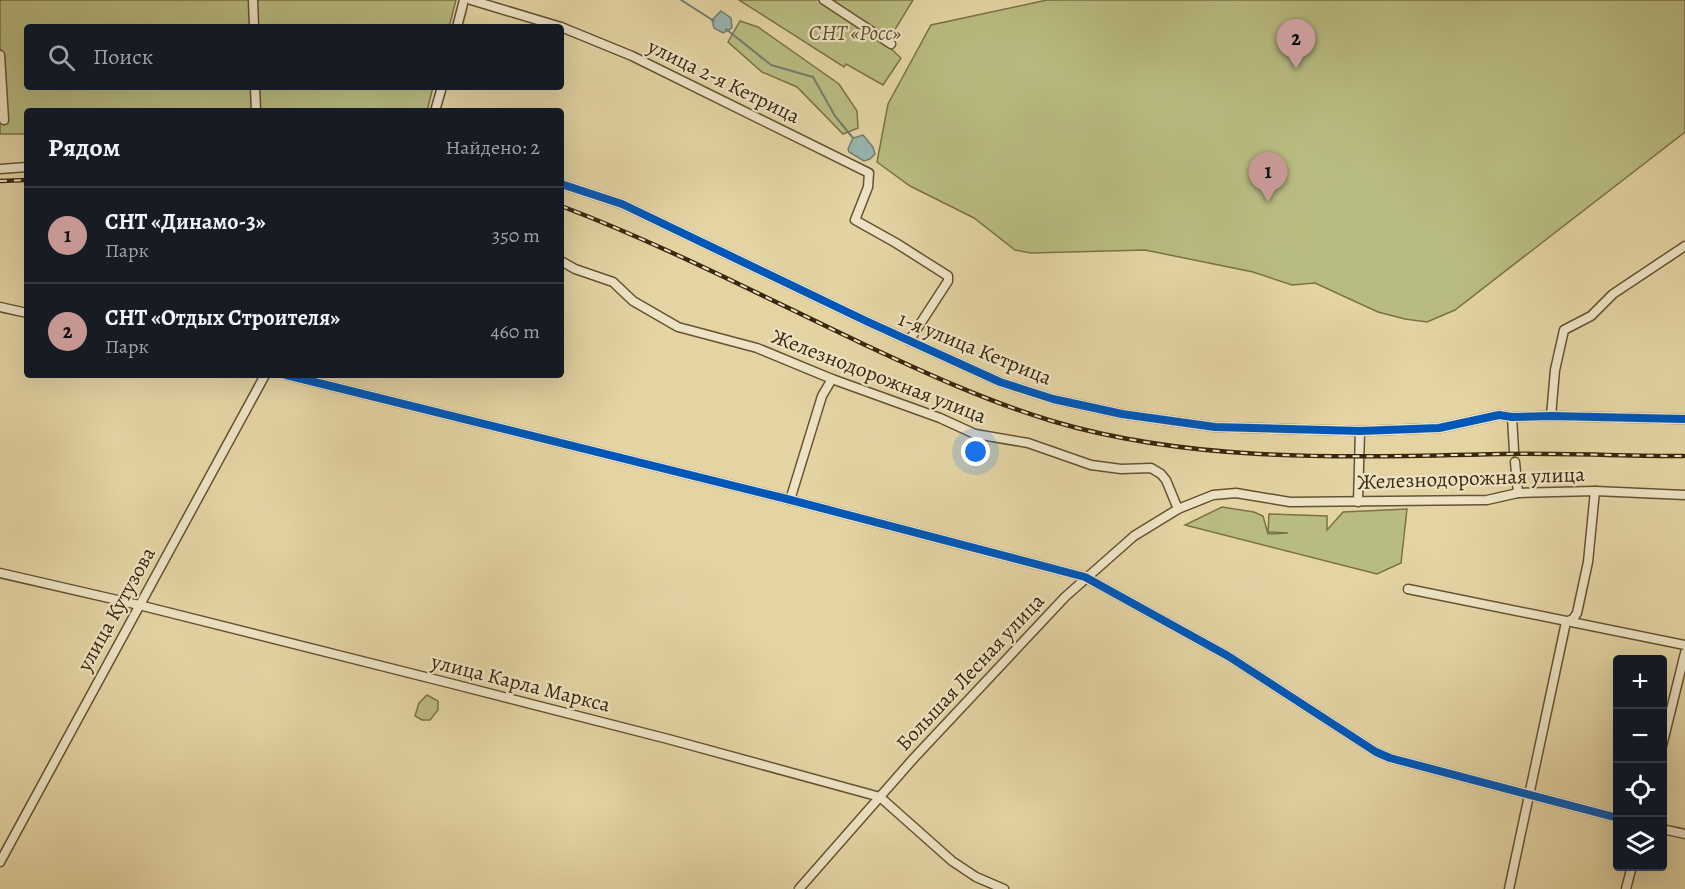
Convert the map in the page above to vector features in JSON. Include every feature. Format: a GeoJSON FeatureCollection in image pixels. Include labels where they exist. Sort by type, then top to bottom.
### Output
{"type":"FeatureCollection","features":[{"type":"Feature","properties":{"kind":"street"},"geometry":{"type":"LineString","coordinates":[[253,0],[254,24]]}},
{"type":"Feature","properties":{"kind":"street"},"geometry":{"type":"LineString","coordinates":[[458,24],[464,0]]}},
{"type":"Feature","properties":{"kind":"street","name":"улица 2-я Кетрица"},"geometry":{"type":"LineString","coordinates":[[471,0],[551,24]]}},
{"type":"Feature","properties":{"kind":"street"},"geometry":{"type":"LineString","coordinates":[[824,0],[891,44]]}},
{"type":"Feature","properties":{"kind":"street","name":"улица 2-я Кетрица"},"geometry":{"type":"LineString","coordinates":[[564,28],[632,56],[869,173],[868,186],[855,220],[897,243],[948,276],[948,280],[909,342]]}},
{"type":"Feature","properties":{"kind":"street"},"geometry":{"type":"LineString","coordinates":[[0,56],[4,120]]}},
{"type":"Feature","properties":{"kind":"street"},"geometry":{"type":"LineString","coordinates":[[255,90],[256,108]]}},
{"type":"Feature","properties":{"kind":"street"},"geometry":{"type":"LineString","coordinates":[[436,108],[441,90]]}},
{"type":"Feature","properties":{"kind":"street"},"geometry":{"type":"LineString","coordinates":[[0,169],[24,167]]}},
{"type":"Feature","properties":{"kind":"street","name":"1-я улица Кетрица"},"geometry":{"type":"LineString","coordinates":[[564,185],[622,204],[909,342],[1000,382],[1053,399],[1122,414],[1215,427],[1360,431],[1439,428],[1499,415],[1685,419]]}},
{"type":"Feature","properties":{"kind":"street"},"geometry":{"type":"LineString","coordinates":[[1551,416],[1555,370],[1564,330],[1591,316],[1613,294],[1685,246]]}},
{"type":"Feature","properties":{"kind":"street","name":"Железнодорожная улица"},"geometry":{"type":"LineString","coordinates":[[564,263],[575,270],[613,282],[633,301],[678,327],[757,348],[832,379],[940,418],[975,434],[1028,443],[1091,465],[1122,469],[1150,468],[1166,480],[1178,509]]}},
{"type":"Feature","properties":{"kind":"street"},"geometry":{"type":"LineString","coordinates":[[0,307],[24,312]]}},
{"type":"Feature","properties":{"kind":"street","name":"улица Кутузова"},"geometry":{"type":"LineString","coordinates":[[0,862],[263,378]]}},
{"type":"Feature","properties":{"kind":"street"},"geometry":{"type":"LineString","coordinates":[[298,378],[790,500],[1085,577],[1228,656],[1376,752],[1390,758],[1613,817]]}},
{"type":"Feature","properties":{"kind":"street"},"geometry":{"type":"LineString","coordinates":[[790,500],[822,396],[832,379]]}},
{"type":"Feature","properties":{"kind":"street"},"geometry":{"type":"LineString","coordinates":[[1512,417],[1514,451]]}},
{"type":"Feature","properties":{"kind":"street"},"geometry":{"type":"LineString","coordinates":[[1358,502],[1360,431]]}},
{"type":"Feature","properties":{"kind":"street"},"geometry":{"type":"LineString","coordinates":[[1515,462],[1518,493]]}},
{"type":"Feature","properties":{"kind":"street"},"geometry":{"type":"LineString","coordinates":[[1566,622],[1573,620],[1577,613],[1588,562],[1595,491]]}},
{"type":"Feature","properties":{"kind":"street","name":"Железнодорожная улица"},"geometry":{"type":"LineString","coordinates":[[1190,504],[1213,495],[1236,493],[1290,502],[1487,500],[1518,493],[1595,491],[1685,495]]}},
{"type":"Feature","properties":{"kind":"street","name":"Большая Лесная улица"},"geometry":{"type":"LineString","coordinates":[[799,889],[880,797],[1085,577],[1134,536],[1190,504]]}},
{"type":"Feature","properties":{"kind":"street","name":"улица Карла Маркса"},"geometry":{"type":"LineString","coordinates":[[0,573],[139,605],[668,739],[880,797],[952,861],[976,877],[1004,889]]}},
{"type":"Feature","properties":{"kind":"street"},"geometry":{"type":"LineString","coordinates":[[1408,589],[1685,645]]}},
{"type":"Feature","properties":{"kind":"street"},"geometry":{"type":"LineString","coordinates":[[1509,889],[1566,622]]}},
{"type":"Feature","properties":{"kind":"street"},"geometry":{"type":"LineString","coordinates":[[1667,726],[1685,653]]}},
{"type":"Feature","properties":{"kind":"street"},"geometry":{"type":"LineString","coordinates":[[1667,830],[1685,834]]}},
{"type":"Feature","properties":{"kind":"street"},"geometry":{"type":"LineString","coordinates":[[1626,889],[1631,871]]}},
{"type":"Feature","properties":{"kind":"green space"},"geometry":{"type":"Polygon","coordinates":[[[0,0],[456,0],[450,24],[24,24],[24,90],[432,90],[428,108],[24,108],[24,134],[0,134],[0,0]]]}},
{"type":"Feature","properties":{"kind":"green space","name":"СНТ «Росс»"},"geometry":{"type":"Polygon","coordinates":[[[739,0],[913,0],[886,44],[901,58],[883,85],[846,64],[844,67],[739,0]]]}},
{"type":"Feature","properties":{"kind":"green space"},"geometry":{"type":"Polygon","coordinates":[[[1047,0],[1685,0],[1685,132],[1455,310],[1427,322],[1378,312],[1315,283],[1292,285],[1253,272],[1145,250],[1031,253],[1015,250],[974,218],[910,186],[877,162],[888,104],[931,25],[1047,0]]]}},
{"type":"Feature","properties":{"kind":"green space"},"geometry":{"type":"Polygon","coordinates":[[[740,21],[758,27],[839,84],[857,111],[858,128],[843,134],[797,87],[762,72],[728,42],[740,21]]]}},
{"type":"Feature","properties":{"kind":"green space"},"geometry":{"type":"Polygon","coordinates":[[[1222,507],[1254,512],[1263,516],[1268,534],[1288,533],[1268,532],[1269,514],[1327,516],[1327,530],[1343,512],[1407,509],[1401,563],[1377,574],[1185,525],[1222,507]]]}},
{"type":"Feature","properties":{"kind":"green space"},"geometry":{"type":"Polygon","coordinates":[[[427,695],[438,701],[438,710],[430,720],[422,720],[415,716],[419,703],[427,695]]]}},
{"type":"Feature","properties":{"kind":"water"},"geometry":{"type":"Polygon","coordinates":[[[721,11],[731,18],[732,28],[723,33],[714,28],[712,20],[721,11]]]}},
{"type":"Feature","properties":{"kind":"water"},"geometry":{"type":"Polygon","coordinates":[[[863,135],[873,147],[875,154],[864,161],[848,149],[853,138],[863,135]]]}},
{"type":"Feature","properties":{"kind":"waterway"},"geometry":{"type":"LineString","coordinates":[[681,0],[714,21]]}},
{"type":"Feature","properties":{"kind":"waterway"},"geometry":{"type":"LineString","coordinates":[[726,29],[771,65],[813,77],[835,116],[853,138]]}},
{"type":"Feature","properties":{"kind":"railway"},"geometry":{"type":"LineString","coordinates":[[0,181],[24,180]]}},
{"type":"Feature","properties":{"kind":"railway"},"geometry":{"type":"LineString","coordinates":[[564,207],[675,254],[908,365],[955,385],[1027,413],[1107,435],[1163,445],[1276,455],[1685,456]]}},
{"type":"Feature","properties":{"kind":"cycle path"},"geometry":{"type":"LineString","coordinates":[[564,185],[622,204],[866,321],[1000,382],[1053,399],[1122,414],[1215,427],[1360,431],[1439,428],[1499,415],[1685,419]]}},
{"type":"Feature","properties":{"kind":"cycle path"},"geometry":{"type":"LineString","coordinates":[[298,378],[783,498],[1085,577],[1228,656],[1376,752],[1390,758],[1614,817]]}},
{"type":"Feature","properties":{"kind":"place","name":"СНТ «Отдых Строителя»"},"geometry":{"type":"Point","coordinates":[1296,69]}},
{"type":"Feature","properties":{"kind":"place","name":"СНТ «Динамо-3»"},"geometry":{"type":"Point","coordinates":[1268,202]}}]}
